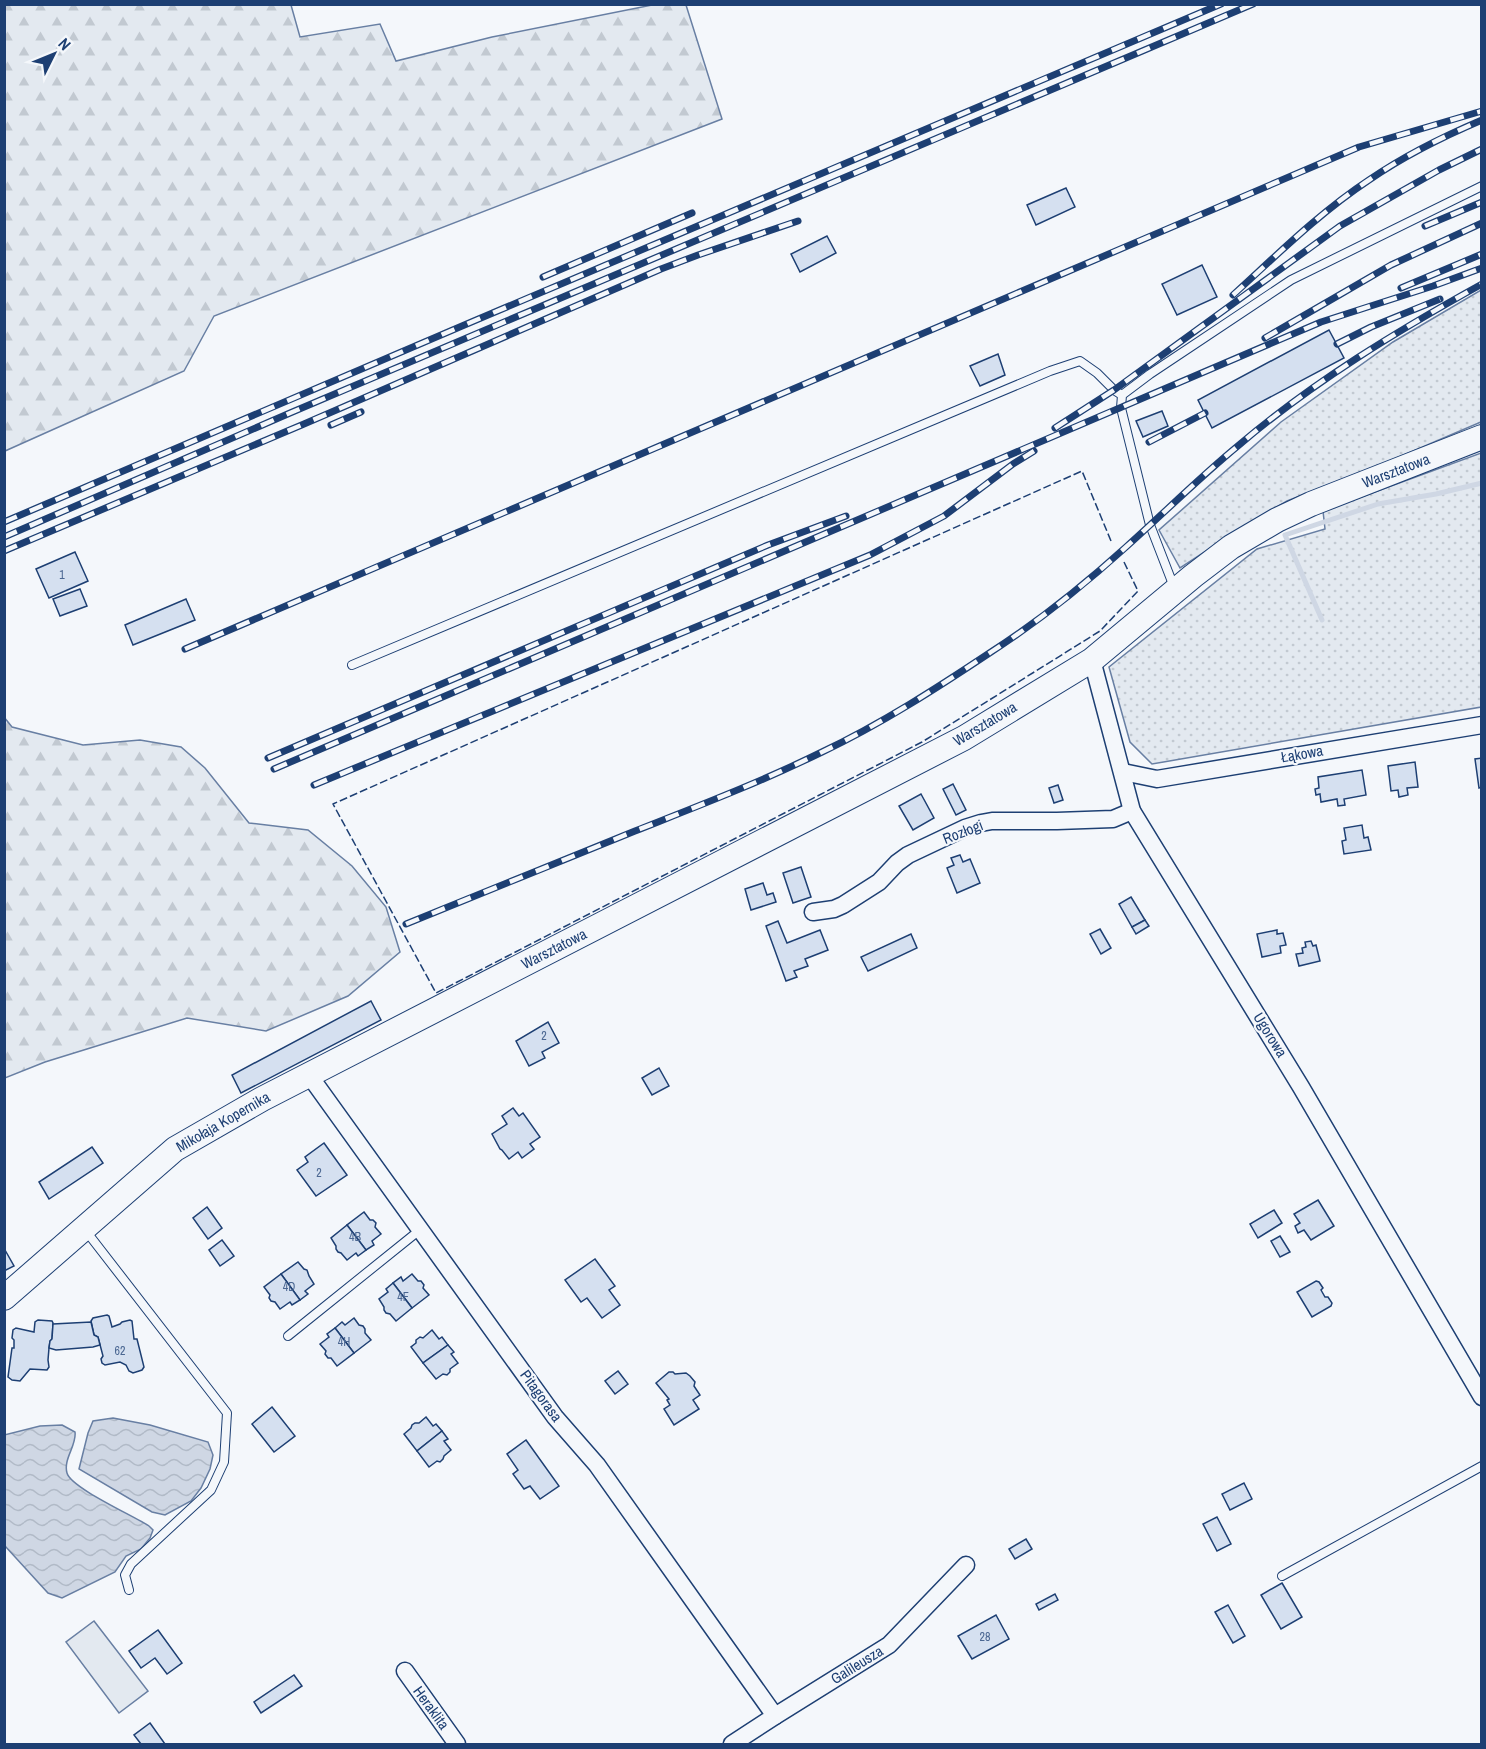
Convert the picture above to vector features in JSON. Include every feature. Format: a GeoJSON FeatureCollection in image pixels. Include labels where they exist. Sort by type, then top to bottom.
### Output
{"type":"FeatureCollection","features":[{"type":"Feature","properties":{"kind":"street","name":"Warsztatowa"},"geometry":{"type":"LineString","coordinates":[[472,991],[964,738],[1092,660],[1175,590],[1231,547],[1277,520],[1311,504],[1482,437]]}},
{"type":"Feature","properties":{"kind":"street","name":"Ugorowa"},"geometry":{"type":"LineString","coordinates":[[1092,660],[1132,811],[1301,1087],[1482,1397]]}},
{"type":"Feature","properties":{"kind":"street","name":"Łąkowa"},"geometry":{"type":"LineString","coordinates":[[1122,772],[1157,779],[1482,725]]}},
{"type":"Feature","properties":{"kind":"street","name":"Rozłogi"},"geometry":{"type":"LineString","coordinates":[[813,912],[834,909],[843,905],[879,882],[908,855],[964,828],[992,821],[1057,822],[1113,819],[1132,811]]}},
{"type":"Feature","properties":{"kind":"street","name":"Mikołaja Kopernika"},"geometry":{"type":"LineString","coordinates":[[4,1298],[175,1149],[262,1099],[472,991]]}},
{"type":"Feature","properties":{"kind":"street","name":"Pitagorasa"},"geometry":{"type":"LineString","coordinates":[[309,1075],[555,1417],[597,1465],[775,1716]]}},
{"type":"Feature","properties":{"kind":"street","name":"Galileusza"},"geometry":{"type":"LineString","coordinates":[[732,1744],[889,1646],[966,1565]]}},
{"type":"Feature","properties":{"kind":"street","name":"Heraklita"},"geometry":{"type":"LineString","coordinates":[[405,1671],[457,1744]]}},
{"type":"Feature","properties":{"kind":"lane"},"geometry":{"type":"LineString","coordinates":[[1175,590],[1150,525],[1121,408],[1122,395],[1291,280],[1482,186]]}},
{"type":"Feature","properties":{"kind":"lane"},"geometry":{"type":"LineString","coordinates":[[352,665],[1050,371],[1080,362],[1098,373],[1122,395]]}},
{"type":"Feature","properties":{"kind":"lane"},"geometry":{"type":"LineString","coordinates":[[84,1228],[227,1413],[224,1462],[211,1490],[131,1564],[125,1575],[129,1590]]}},
{"type":"Feature","properties":{"kind":"lane"},"geometry":{"type":"LineString","coordinates":[[288,1336],[421,1229]]}},
{"type":"Feature","properties":{"kind":"lane"},"geometry":{"type":"LineString","coordinates":[[1282,1576],[1482,1466]]}},
{"type":"Feature","properties":{"kind":"green space"},"geometry":{"type":"Polygon","coordinates":[[[4,5],[291,5],[300,37],[380,24],[396,61],[492,37],[652,5],[686,5],[722,119],[214,316],[184,371],[5,451],[4,5]]]}},
{"type":"Feature","properties":{"kind":"green space"},"geometry":{"type":"Polygon","coordinates":[[[1481,290],[1481,422],[1371,469],[1287,501],[1180,568],[1159,530],[1281,422],[1393,342],[1481,290]]]}},
{"type":"Feature","properties":{"kind":"green space"},"geometry":{"type":"Polygon","coordinates":[[[1481,453],[1481,707],[1152,764],[1130,742],[1109,667],[1257,549],[1325,529],[1323,511],[1481,453]]]}},
{"type":"Feature","properties":{"kind":"green space"},"geometry":{"type":"Polygon","coordinates":[[[4,717],[12,727],[83,745],[140,740],[181,747],[205,768],[249,823],[308,830],[352,866],[386,907],[400,952],[348,996],[266,1031],[187,1018],[45,1062],[5,1078],[4,717]]]}},
{"type":"Feature","properties":{"kind":"green space"},"geometry":{"type":"Polygon","coordinates":[[[94,1621],[148,1691],[119,1713],[66,1642],[94,1621]]]}},
{"type":"Feature","properties":{"kind":"water"},"geometry":{"type":"Polygon","coordinates":[[[113,1418],[150,1425],[208,1442],[213,1455],[210,1469],[201,1488],[191,1501],[165,1515],[152,1512],[79,1469],[93,1421],[113,1418]]]}},
{"type":"Feature","properties":{"kind":"water"},"geometry":{"type":"Polygon","coordinates":[[[62,1425],[75,1432],[66,1468],[71,1479],[91,1494],[153,1530],[141,1549],[126,1556],[115,1572],[62,1598],[48,1593],[5,1546],[4,1435],[40,1426],[62,1425]]]}},
{"type":"Feature","properties":{"kind":"building"},"geometry":{"type":"Polygon","coordinates":[[[1066,188],[1075,207],[1036,225],[1027,205],[1066,188]]]}},
{"type":"Feature","properties":{"kind":"building"},"geometry":{"type":"Polygon","coordinates":[[[827,236],[836,253],[800,272],[791,254],[827,236]]]}},
{"type":"Feature","properties":{"kind":"building"},"geometry":{"type":"Polygon","coordinates":[[[1202,265],[1217,297],[1177,315],[1162,284],[1202,265]]]}},
{"type":"Feature","properties":{"kind":"building"},"geometry":{"type":"Polygon","coordinates":[[[1329,330],[1344,358],[1212,428],[1198,400],[1329,330]]]}},
{"type":"Feature","properties":{"kind":"building"},"geometry":{"type":"Polygon","coordinates":[[[998,354],[1005,375],[980,386],[970,366],[998,354]]]}},
{"type":"Feature","properties":{"kind":"building"},"geometry":{"type":"Polygon","coordinates":[[[1162,411],[1168,426],[1143,437],[1136,421],[1162,411]]]}},
{"type":"Feature","properties":{"kind":"building"},"geometry":{"type":"Polygon","coordinates":[[[75,552],[88,581],[49,598],[36,569],[75,552]]]}},
{"type":"Feature","properties":{"kind":"building"},"geometry":{"type":"Polygon","coordinates":[[[80,589],[87,606],[60,616],[53,599],[80,589]]]}},
{"type":"Feature","properties":{"kind":"building"},"geometry":{"type":"Polygon","coordinates":[[[186,599],[195,620],[133,645],[125,625],[186,599]]]}},
{"type":"Feature","properties":{"kind":"building"},"geometry":{"type":"Polygon","coordinates":[[[1482,758],[1482,787],[1479,788],[1475,759],[1482,758]]]}},
{"type":"Feature","properties":{"kind":"building"},"geometry":{"type":"Polygon","coordinates":[[[1415,762],[1418,787],[1407,788],[1408,795],[1399,797],[1398,790],[1391,791],[1388,766],[1415,762]]]}},
{"type":"Feature","properties":{"kind":"building"},"geometry":{"type":"Polygon","coordinates":[[[1362,770],[1366,795],[1344,799],[1345,805],[1338,806],[1337,799],[1321,802],[1320,794],[1316,795],[1315,789],[1319,788],[1318,777],[1362,770]]]}},
{"type":"Feature","properties":{"kind":"building"},"geometry":{"type":"Polygon","coordinates":[[[953,784],[966,810],[956,815],[943,789],[953,784]]]}},
{"type":"Feature","properties":{"kind":"building"},"geometry":{"type":"Polygon","coordinates":[[[1058,785],[1063,800],[1054,803],[1049,788],[1058,785]]]}},
{"type":"Feature","properties":{"kind":"building"},"geometry":{"type":"Polygon","coordinates":[[[921,794],[934,818],[913,830],[899,806],[921,794]]]}},
{"type":"Feature","properties":{"kind":"building"},"geometry":{"type":"Polygon","coordinates":[[[1362,825],[1364,838],[1368,837],[1371,850],[1344,854],[1342,841],[1346,840],[1344,828],[1362,825]]]}},
{"type":"Feature","properties":{"kind":"building"},"geometry":{"type":"Polygon","coordinates":[[[960,855],[963,862],[970,859],[980,883],[957,893],[947,868],[954,865],[951,858],[960,855]]]}},
{"type":"Feature","properties":{"kind":"building"},"geometry":{"type":"Polygon","coordinates":[[[801,867],[811,897],[793,903],[783,873],[801,867]]]}},
{"type":"Feature","properties":{"kind":"building"},"geometry":{"type":"Polygon","coordinates":[[[763,883],[767,895],[773,893],[776,902],[751,910],[745,889],[763,883]]]}},
{"type":"Feature","properties":{"kind":"building"},"geometry":{"type":"Polygon","coordinates":[[[1131,897],[1145,920],[1132,927],[1119,904],[1131,897]]]}},
{"type":"Feature","properties":{"kind":"building"},"geometry":{"type":"Polygon","coordinates":[[[1145,920],[1149,926],[1136,934],[1132,927],[1145,920]]]}},
{"type":"Feature","properties":{"kind":"building"},"geometry":{"type":"Polygon","coordinates":[[[778,921],[787,943],[820,930],[828,950],[805,959],[808,966],[794,971],[797,977],[786,981],[766,926],[778,921]]]}},
{"type":"Feature","properties":{"kind":"building"},"geometry":{"type":"Polygon","coordinates":[[[1100,929],[1111,948],[1101,954],[1090,934],[1100,929]]]}},
{"type":"Feature","properties":{"kind":"building"},"geometry":{"type":"Polygon","coordinates":[[[1277,930],[1277,934],[1283,933],[1286,945],[1280,946],[1281,953],[1262,957],[1257,934],[1277,930]]]}},
{"type":"Feature","properties":{"kind":"building"},"geometry":{"type":"Polygon","coordinates":[[[911,934],[917,948],[868,971],[861,957],[911,934]]]}},
{"type":"Feature","properties":{"kind":"building"},"geometry":{"type":"Polygon","coordinates":[[[1311,941],[1313,946],[1316,945],[1320,961],[1299,966],[1296,954],[1303,953],[1302,948],[1306,947],[1305,942],[1311,941]]]}},
{"type":"Feature","properties":{"kind":"building"},"geometry":{"type":"Polygon","coordinates":[[[371,1001],[381,1020],[241,1093],[232,1075],[371,1001]]]}},
{"type":"Feature","properties":{"kind":"building"},"geometry":{"type":"Polygon","coordinates":[[[548,1022],[559,1043],[542,1052],[545,1058],[529,1066],[516,1041],[548,1022]]]}},
{"type":"Feature","properties":{"kind":"building"},"geometry":{"type":"Polygon","coordinates":[[[659,1068],[669,1086],[652,1095],[642,1078],[659,1068]]]}},
{"type":"Feature","properties":{"kind":"building"},"geometry":{"type":"Polygon","coordinates":[[[513,1108],[519,1116],[523,1113],[540,1137],[530,1144],[534,1149],[522,1158],[518,1152],[509,1159],[500,1149],[492,1134],[507,1124],[502,1116],[513,1108]]]}},
{"type":"Feature","properties":{"kind":"building"},"geometry":{"type":"Polygon","coordinates":[[[324,1143],[347,1175],[316,1196],[297,1170],[308,1162],[305,1157],[324,1143]]]}},
{"type":"Feature","properties":{"kind":"building"},"geometry":{"type":"Polygon","coordinates":[[[92,1147],[103,1163],[49,1199],[39,1182],[92,1147]]]}},
{"type":"Feature","properties":{"kind":"building"},"geometry":{"type":"Polygon","coordinates":[[[1318,1200],[1334,1226],[1311,1240],[1304,1230],[1298,1233],[1295,1226],[1300,1223],[1294,1214],[1318,1200]]]}},
{"type":"Feature","properties":{"kind":"building"},"geometry":{"type":"Polygon","coordinates":[[[207,1207],[222,1228],[208,1239],[193,1218],[207,1207]]]}},
{"type":"Feature","properties":{"kind":"building"},"geometry":{"type":"Polygon","coordinates":[[[1274,1210],[1282,1223],[1258,1238],[1250,1224],[1274,1210]]]}},
{"type":"Feature","properties":{"kind":"building"},"geometry":{"type":"Polygon","coordinates":[[[364,1212],[370,1220],[376,1223],[375,1227],[381,1234],[372,1241],[374,1245],[366,1250],[347,1225],[364,1212]]]}},
{"type":"Feature","properties":{"kind":"building"},"geometry":{"type":"Polygon","coordinates":[[[347,1225],[366,1250],[358,1256],[356,1253],[347,1260],[338,1252],[331,1238],[347,1225]]]}},
{"type":"Feature","properties":{"kind":"building"},"geometry":{"type":"Polygon","coordinates":[[[1280,1236],[1290,1252],[1280,1257],[1271,1241],[1280,1236]]]}},
{"type":"Feature","properties":{"kind":"building"},"geometry":{"type":"Polygon","coordinates":[[[222,1240],[234,1256],[220,1266],[209,1250],[222,1240]]]}},
{"type":"Feature","properties":{"kind":"building"},"geometry":{"type":"Polygon","coordinates":[[[4,1251],[14,1266],[4,1271],[4,1251]]]}},
{"type":"Feature","properties":{"kind":"building"},"geometry":{"type":"Polygon","coordinates":[[[595,1259],[615,1286],[609,1290],[620,1305],[602,1318],[587,1298],[581,1302],[565,1280],[595,1259]]]}},
{"type":"Feature","properties":{"kind":"building"},"geometry":{"type":"Polygon","coordinates":[[[298,1262],[307,1270],[314,1284],[305,1291],[308,1294],[300,1300],[281,1274],[298,1262]]]}},
{"type":"Feature","properties":{"kind":"building"},"geometry":{"type":"Polygon","coordinates":[[[281,1274],[300,1300],[292,1305],[290,1302],[280,1309],[275,1302],[271,1301],[264,1287],[281,1274]]]}},
{"type":"Feature","properties":{"kind":"building"},"geometry":{"type":"Polygon","coordinates":[[[412,1274],[418,1281],[421,1281],[429,1295],[412,1308],[393,1283],[401,1277],[403,1281],[412,1274]]]}},
{"type":"Feature","properties":{"kind":"building"},"geometry":{"type":"Polygon","coordinates":[[[1316,1281],[1323,1288],[1321,1290],[1325,1297],[1328,1297],[1332,1303],[1331,1306],[1312,1317],[1297,1292],[1316,1281]]]}},
{"type":"Feature","properties":{"kind":"building"},"geometry":{"type":"Polygon","coordinates":[[[393,1283],[412,1308],[396,1321],[386,1313],[379,1299],[388,1292],[386,1289],[393,1283]]]}},
{"type":"Feature","properties":{"kind":"building"},"geometry":{"type":"Polygon","coordinates":[[[107,1315],[112,1327],[122,1322],[132,1321],[134,1339],[137,1339],[144,1367],[142,1370],[133,1373],[120,1362],[105,1365],[102,1363],[103,1356],[91,1321],[93,1318],[107,1315]]]}},
{"type":"Feature","properties":{"kind":"building"},"geometry":{"type":"Polygon","coordinates":[[[354,1318],[359,1325],[363,1326],[371,1340],[354,1353],[335,1328],[342,1322],[345,1325],[354,1318]]]}},
{"type":"Feature","properties":{"kind":"building"},"geometry":{"type":"Polygon","coordinates":[[[38,1320],[53,1323],[49,1367],[47,1370],[30,1369],[20,1381],[12,1380],[8,1377],[12,1348],[14,1348],[13,1330],[16,1328],[34,1332],[35,1322],[38,1320]]]}},
{"type":"Feature","properties":{"kind":"building"},"geometry":{"type":"Polygon","coordinates":[[[91,1322],[94,1335],[98,1337],[100,1345],[56,1350],[49,1348],[53,1324],[91,1322]]]}},
{"type":"Feature","properties":{"kind":"building"},"geometry":{"type":"Polygon","coordinates":[[[335,1328],[354,1353],[337,1366],[331,1358],[328,1358],[320,1344],[335,1328]]]}},
{"type":"Feature","properties":{"kind":"building"},"geometry":{"type":"Polygon","coordinates":[[[432,1330],[448,1345],[423,1363],[411,1347],[416,1340],[423,1338],[432,1330]]]}},
{"type":"Feature","properties":{"kind":"building"},"geometry":{"type":"Polygon","coordinates":[[[448,1345],[454,1352],[451,1354],[458,1363],[450,1369],[447,1375],[443,1374],[436,1379],[423,1363],[448,1345]]]}},
{"type":"Feature","properties":{"kind":"building"},"geometry":{"type":"Polygon","coordinates":[[[618,1371],[628,1384],[615,1394],[605,1381],[618,1371]]]}},
{"type":"Feature","properties":{"kind":"building"},"geometry":{"type":"Polygon","coordinates":[[[669,1372],[686,1373],[695,1382],[694,1386],[700,1395],[693,1400],[699,1409],[674,1425],[664,1409],[670,1405],[667,1400],[669,1399],[656,1383],[669,1372]]]}},
{"type":"Feature","properties":{"kind":"building"},"geometry":{"type":"Polygon","coordinates":[[[272,1407],[295,1436],[274,1452],[252,1424],[272,1407]]]}},
{"type":"Feature","properties":{"kind":"building"},"geometry":{"type":"Polygon","coordinates":[[[426,1417],[433,1426],[436,1424],[442,1431],[417,1451],[404,1434],[412,1425],[426,1417]]]}},
{"type":"Feature","properties":{"kind":"building"},"geometry":{"type":"Polygon","coordinates":[[[442,1431],[448,1439],[444,1441],[451,1450],[440,1462],[437,1461],[429,1467],[417,1451],[442,1431]]]}},
{"type":"Feature","properties":{"kind":"building"},"geometry":{"type":"Polygon","coordinates":[[[526,1440],[559,1486],[540,1499],[530,1486],[524,1489],[513,1474],[518,1470],[507,1454],[526,1440]]]}},
{"type":"Feature","properties":{"kind":"building"},"geometry":{"type":"Polygon","coordinates":[[[1244,1483],[1252,1499],[1230,1510],[1222,1494],[1244,1483]]]}},
{"type":"Feature","properties":{"kind":"building"},"geometry":{"type":"Polygon","coordinates":[[[1217,1517],[1231,1544],[1217,1551],[1203,1524],[1217,1517]]]}},
{"type":"Feature","properties":{"kind":"building"},"geometry":{"type":"Polygon","coordinates":[[[1026,1539],[1032,1549],[1015,1559],[1009,1549],[1026,1539]]]}},
{"type":"Feature","properties":{"kind":"building"},"geometry":{"type":"Polygon","coordinates":[[[1282,1583],[1302,1617],[1281,1629],[1261,1595],[1282,1583]]]}},
{"type":"Feature","properties":{"kind":"building"},"geometry":{"type":"Polygon","coordinates":[[[1055,1594],[1058,1600],[1039,1610],[1036,1604],[1055,1594]]]}},
{"type":"Feature","properties":{"kind":"building"},"geometry":{"type":"Polygon","coordinates":[[[1228,1605],[1245,1636],[1233,1643],[1215,1612],[1228,1605]]]}},
{"type":"Feature","properties":{"kind":"building"},"geometry":{"type":"Polygon","coordinates":[[[996,1615],[1009,1639],[972,1659],[958,1636],[996,1615]]]}},
{"type":"Feature","properties":{"kind":"building"},"geometry":{"type":"Polygon","coordinates":[[[158,1630],[182,1663],[167,1674],[155,1658],[141,1668],[129,1651],[158,1630]]]}},
{"type":"Feature","properties":{"kind":"building"},"geometry":{"type":"Polygon","coordinates":[[[294,1675],[302,1686],[261,1713],[254,1702],[294,1675]]]}},
{"type":"Feature","properties":{"kind":"building"},"geometry":{"type":"Polygon","coordinates":[[[150,1723],[165,1744],[141,1744],[134,1735],[150,1723]]]}},
{"type":"Feature","properties":{"kind":"waterway"},"geometry":{"type":"LineString","coordinates":[[1322,620],[1285,535],[1378,504],[1482,483]]}},
{"type":"Feature","properties":{"kind":"railway"},"geometry":{"type":"LineString","coordinates":[[4,522],[1221,4]]}},
{"type":"Feature","properties":{"kind":"railway"},"geometry":{"type":"LineString","coordinates":[[4,537],[1253,4]]}},
{"type":"Feature","properties":{"kind":"railway"},"geometry":{"type":"LineString","coordinates":[[185,649],[1359,147],[1482,111]]}},
{"type":"Feature","properties":{"kind":"railway"},"geometry":{"type":"LineString","coordinates":[[1233,295],[1333,206],[1382,171],[1438,140],[1482,120]]}},
{"type":"Feature","properties":{"kind":"railway"},"geometry":{"type":"LineString","coordinates":[[1055,428],[1114,390],[1340,226],[1439,170],[1482,149]]}},
{"type":"Feature","properties":{"kind":"railway"},"geometry":{"type":"LineString","coordinates":[[1425,226],[1482,202]]}},
{"type":"Feature","properties":{"kind":"railway"},"geometry":{"type":"LineString","coordinates":[[543,277],[692,213]]}},
{"type":"Feature","properties":{"kind":"railway"},"geometry":{"type":"LineString","coordinates":[[4,551],[661,269],[798,221]]}},
{"type":"Feature","properties":{"kind":"railway"},"geometry":{"type":"LineString","coordinates":[[1265,338],[1391,265],[1482,223]]}},
{"type":"Feature","properties":{"kind":"railway"},"geometry":{"type":"LineString","coordinates":[[1401,288],[1482,254]]}},
{"type":"Feature","properties":{"kind":"railway"},"geometry":{"type":"LineString","coordinates":[[274,769],[1321,322],[1482,268]]}},
{"type":"Feature","properties":{"kind":"railway"},"geometry":{"type":"LineString","coordinates":[[406,924],[729,793],[866,730],[950,679],[1061,602],[1225,457],[1296,400],[1356,358],[1482,284]]}},
{"type":"Feature","properties":{"kind":"railway"},"geometry":{"type":"LineString","coordinates":[[1337,344],[1371,327],[1440,299]]}},
{"type":"Feature","properties":{"kind":"railway"},"geometry":{"type":"LineString","coordinates":[[331,425],[361,412]]}},
{"type":"Feature","properties":{"kind":"railway"},"geometry":{"type":"LineString","coordinates":[[1149,442],[1205,413]]}},
{"type":"Feature","properties":{"kind":"railway"},"geometry":{"type":"LineString","coordinates":[[314,785],[870,555],[944,516],[1034,451]]}},
{"type":"Feature","properties":{"kind":"railway"},"geometry":{"type":"LineString","coordinates":[[268,758],[768,545],[846,516]]}},
{"type":"Feature","properties":{"kind":"fence"},"geometry":{"type":"LineString","coordinates":[[1111,541],[1082,471],[333,804],[436,993],[922,742],[1100,631],[1138,591],[1124,562]]}}]}
